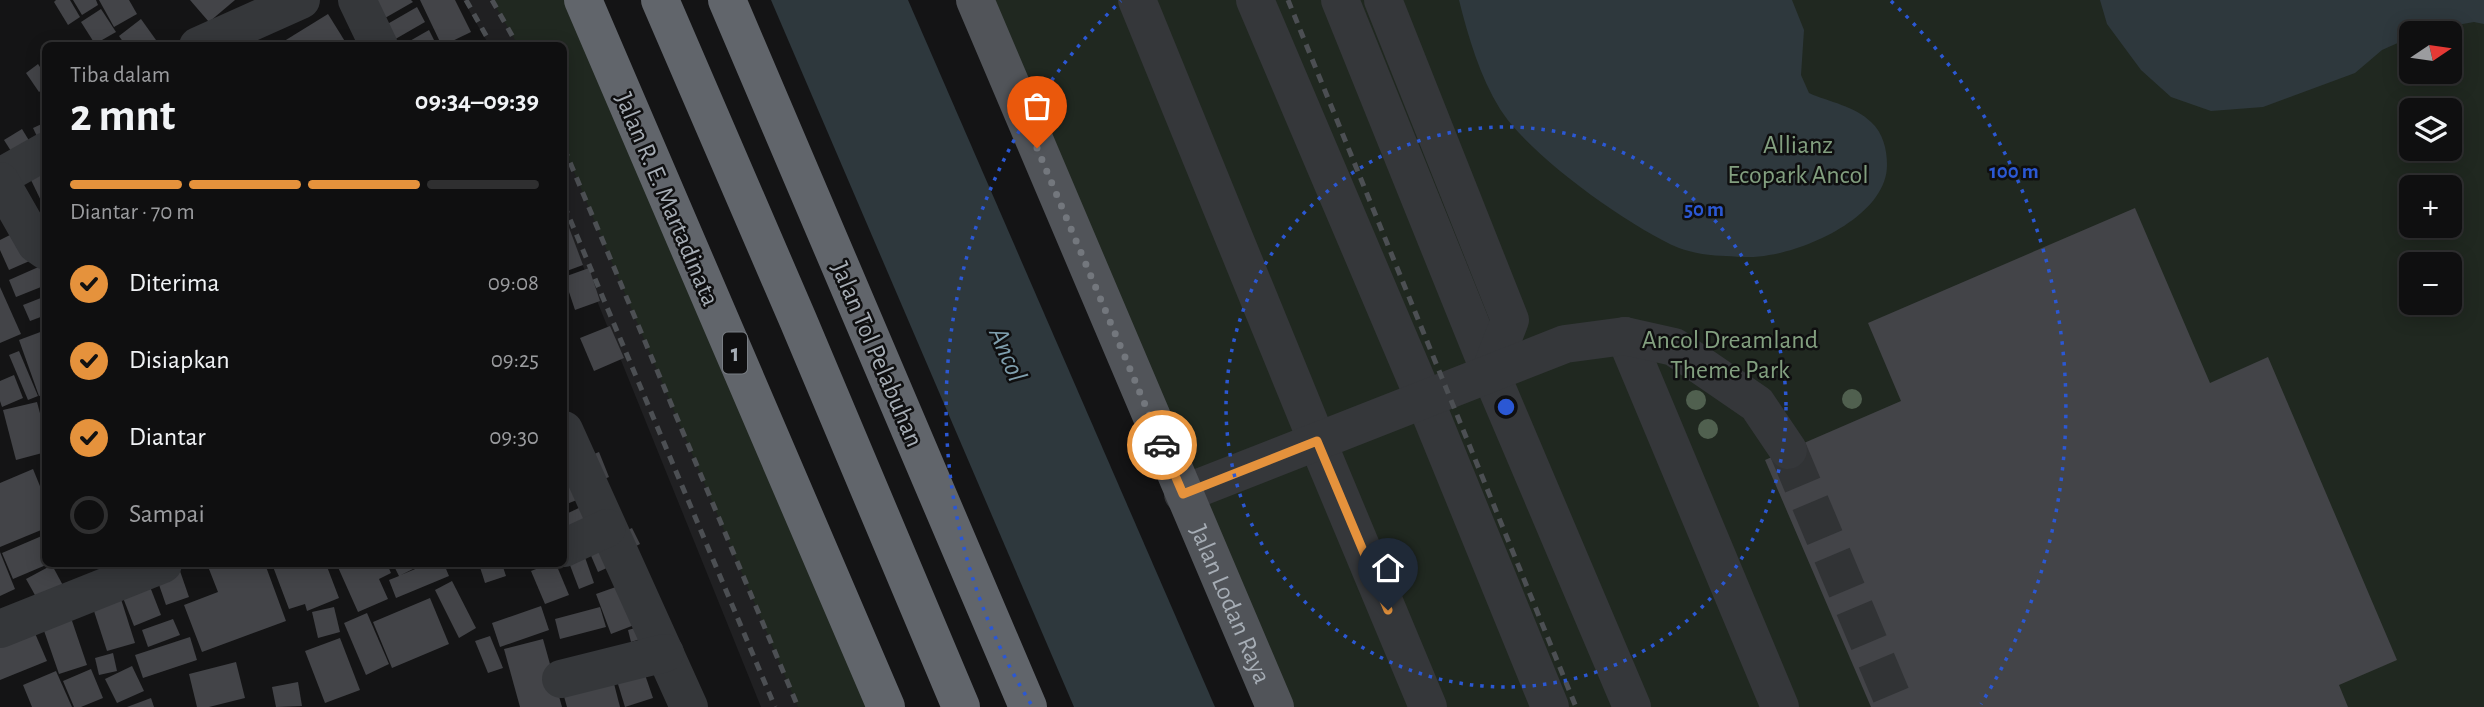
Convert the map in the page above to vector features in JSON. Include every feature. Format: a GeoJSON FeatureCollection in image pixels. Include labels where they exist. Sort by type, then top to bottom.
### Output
{"type":"FeatureCollection","features":[{"type":"Feature","properties":{"kind":"highway","name":"Jalan R. E. Martadinata"},"geometry":{"type":"LineString","coordinates":[[583,0],[886,707]]}},
{"type":"Feature","properties":{"kind":"highway","name":"1"},"geometry":{"type":"LineString","coordinates":[[646,0],[944,707]]}},
{"type":"Feature","properties":{"kind":"highway"},"geometry":{"type":"LineString","coordinates":[[660,0],[961,707]]}},
{"type":"Feature","properties":{"kind":"highway","name":"Jalan Tol Pelabuhan"},"geometry":{"type":"LineString","coordinates":[[727,0],[1028,707]]}},
{"type":"Feature","properties":{"kind":"main road","name":"Jalan Lodan Raya"},"geometry":{"type":"LineString","coordinates":[[975,0],[1275,707]]}},
{"type":"Feature","properties":{"kind":"street"},"geometry":{"type":"LineString","coordinates":[[207,42],[301,0]]}},
{"type":"Feature","properties":{"kind":"street"},"geometry":{"type":"LineString","coordinates":[[358,0],[377,42]]}},
{"type":"Feature","properties":{"kind":"street"},"geometry":{"type":"LineString","coordinates":[[1137,0],[1428,707]]}},
{"type":"Feature","properties":{"kind":"street"},"geometry":{"type":"LineString","coordinates":[[1255,0],[1424,398],[1550,707]]}},
{"type":"Feature","properties":{"kind":"street"},"geometry":{"type":"LineString","coordinates":[[1340,0],[1490,372],[1632,707]]}},
{"type":"Feature","properties":{"kind":"street"},"geometry":{"type":"LineString","coordinates":[[1383,0],[1510,320],[1490,372]]}},
{"type":"Feature","properties":{"kind":"street"},"geometry":{"type":"LineString","coordinates":[[42,153],[0,179],[36,244],[42,248]]}},
{"type":"Feature","properties":{"kind":"street"},"geometry":{"type":"LineString","coordinates":[[1183,494],[1565,344],[1625,336],[1674,347],[1757,404],[1788,450]]}},
{"type":"Feature","properties":{"kind":"street"},"geometry":{"type":"LineString","coordinates":[[1625,336],[1780,707]]}},
{"type":"Feature","properties":{"kind":"street"},"geometry":{"type":"LineString","coordinates":[[567,437],[689,707]]}},
{"type":"Feature","properties":{"kind":"street"},"geometry":{"type":"LineString","coordinates":[[567,547],[607,528]]}},
{"type":"Feature","properties":{"kind":"street"},"geometry":{"type":"LineString","coordinates":[[0,629],[155,567]]}},
{"type":"Feature","properties":{"kind":"street"},"geometry":{"type":"LineString","coordinates":[[561,679],[665,653]]}},
{"type":"Feature","properties":{"kind":"shaded area"},"geometry":{"type":"Polygon","coordinates":[[[463,0],[576,0],[885,707],[761,707],[567,226],[567,42],[487,42],[463,0]]]}},
{"type":"Feature","properties":{"kind":"green space"},"geometry":{"type":"Polygon","coordinates":[[[492,0],[577,0],[886,707],[798,707],[567,155],[567,42],[516,42],[492,0]]]}},
{"type":"Feature","properties":{"kind":"green space","name":"Ancol Dreamland Theme Park"},"geometry":{"type":"Polygon","coordinates":[[[977,0],[2484,0],[2484,707],[1278,707],[977,0]]]}},
{"type":"Feature","properties":{"kind":"water","name":"Ancol"},"geometry":{"type":"Polygon","coordinates":[[[771,0],[908,0],[1215,707],[1074,707],[771,0]]]}},
{"type":"Feature","properties":{"kind":"water"},"geometry":{"type":"Polygon","coordinates":[[[1459,0],[1792,0],[1804,30],[1801,75],[1809,93],[1857,112],[1875,126],[1884,142],[1886,153],[1884,183],[1861,213],[1825,237],[1805,245],[1764,256],[1742,257],[1708,255],[1679,248],[1658,238],[1581,188],[1514,127],[1486,84],[1459,0]]]}},
{"type":"Feature","properties":{"kind":"water"},"geometry":{"type":"Polygon","coordinates":[[[2100,0],[2484,0],[2484,24],[2462,24],[2462,21],[2399,21],[2399,42],[2382,50],[2355,73],[2263,107],[2211,111],[2171,97],[2141,70],[2107,24],[2100,0]]]}},
{"type":"Feature","properties":{"kind":"building"},"geometry":{"type":"Polygon","coordinates":[[[70,0],[80,17],[68,25],[54,2],[70,0]]]}},
{"type":"Feature","properties":{"kind":"building"},"geometry":{"type":"Polygon","coordinates":[[[73,0],[96,0],[98,5],[82,15],[73,0]]]}},
{"type":"Feature","properties":{"kind":"building"},"geometry":{"type":"Polygon","coordinates":[[[99,0],[129,0],[137,14],[114,27],[99,0]]]}},
{"type":"Feature","properties":{"kind":"building"},"geometry":{"type":"Polygon","coordinates":[[[190,0],[235,0],[209,22],[190,0]]]}},
{"type":"Feature","properties":{"kind":"building"},"geometry":{"type":"Polygon","coordinates":[[[366,0],[411,0],[413,2],[378,22],[366,0]]]}},
{"type":"Feature","properties":{"kind":"building"},"geometry":{"type":"Polygon","coordinates":[[[420,0],[455,0],[471,32],[450,42],[440,42],[420,0]]]}},
{"type":"Feature","properties":{"kind":"building"},"geometry":{"type":"Polygon","coordinates":[[[417,7],[425,22],[392,41],[384,26],[417,7]]]}},
{"type":"Feature","properties":{"kind":"building"},"geometry":{"type":"Polygon","coordinates":[[[101,9],[116,32],[94,42],[81,22],[101,9]]]}},
{"type":"Feature","properties":{"kind":"building"},"geometry":{"type":"Polygon","coordinates":[[[328,14],[345,42],[283,42],[328,14]]]}},
{"type":"Feature","properties":{"kind":"building"},"geometry":{"type":"Polygon","coordinates":[[[141,19],[156,40],[123,42],[119,36],[141,19]]]}},
{"type":"Feature","properties":{"kind":"building"},"geometry":{"type":"Polygon","coordinates":[[[429,30],[435,42],[408,42],[429,30]]]}},
{"type":"Feature","properties":{"kind":"building"},"geometry":{"type":"Polygon","coordinates":[[[38,64],[42,70],[42,90],[39,92],[26,73],[38,64]]]}},
{"type":"Feature","properties":{"kind":"building"},"geometry":{"type":"Polygon","coordinates":[[[42,124],[42,147],[33,128],[42,124]]]}},
{"type":"Feature","properties":{"kind":"building"},"geometry":{"type":"Polygon","coordinates":[[[22,129],[33,147],[16,159],[4,140],[22,129]]]}},
{"type":"Feature","properties":{"kind":"building"},"geometry":{"type":"Polygon","coordinates":[[[42,172],[42,203],[30,178],[42,172]]]}},
{"type":"Feature","properties":{"kind":"building"},"geometry":{"type":"Polygon","coordinates":[[[2135,208],[2210,383],[2268,357],[2397,660],[2339,685],[2348,707],[1871,707],[1765,460],[1901,401],[1868,323],[2135,208]]]}},
{"type":"Feature","properties":{"kind":"building"},"geometry":{"type":"Polygon","coordinates":[[[567,225],[583,265],[567,271],[567,225]]]}},
{"type":"Feature","properties":{"kind":"building"},"geometry":{"type":"Polygon","coordinates":[[[20,230],[34,259],[9,270],[0,250],[0,240],[20,230]]]}},
{"type":"Feature","properties":{"kind":"building"},"geometry":{"type":"Polygon","coordinates":[[[42,265],[42,287],[16,297],[9,280],[42,265]]]}},
{"type":"Feature","properties":{"kind":"building"},"geometry":{"type":"Polygon","coordinates":[[[589,268],[600,301],[575,310],[567,286],[567,276],[589,268]]]}},
{"type":"Feature","properties":{"kind":"building"},"geometry":{"type":"Polygon","coordinates":[[[0,287],[21,334],[0,343],[0,287]]]}},
{"type":"Feature","properties":{"kind":"building"},"geometry":{"type":"Polygon","coordinates":[[[42,298],[42,316],[30,321],[23,305],[42,298]]]}},
{"type":"Feature","properties":{"kind":"building"},"geometry":{"type":"Polygon","coordinates":[[[610,326],[624,358],[594,371],[580,338],[610,326]]]}},
{"type":"Feature","properties":{"kind":"building"},"geometry":{"type":"Polygon","coordinates":[[[42,331],[42,395],[39,396],[19,340],[42,331]]]}},
{"type":"Feature","properties":{"kind":"building"},"geometry":{"type":"Polygon","coordinates":[[[19,351],[38,396],[28,400],[9,355],[19,351]]]}},
{"type":"Feature","properties":{"kind":"building"},"geometry":{"type":"Polygon","coordinates":[[[14,375],[23,398],[2,407],[0,381],[14,375]]]}},
{"type":"Feature","properties":{"kind":"building"},"geometry":{"type":"Polygon","coordinates":[[[37,402],[42,421],[42,453],[16,460],[3,410],[37,402]]]}},
{"type":"Feature","properties":{"kind":"building"},"geometry":{"type":"Polygon","coordinates":[[[599,452],[609,477],[593,484],[582,459],[599,452]]]}},
{"type":"Feature","properties":{"kind":"building"},"geometry":{"type":"Polygon","coordinates":[[[33,469],[42,491],[42,530],[0,547],[0,483],[33,469]]]}},
{"type":"Feature","properties":{"kind":"building"},"geometry":{"type":"Polygon","coordinates":[[[567,469],[582,498],[567,504],[567,469]]]}},
{"type":"Feature","properties":{"kind":"building"},"geometry":{"type":"Polygon","coordinates":[[[583,506],[594,530],[567,544],[567,514],[583,506]]]}},
{"type":"Feature","properties":{"kind":"building"},"geometry":{"type":"Polygon","coordinates":[[[632,528],[640,544],[624,552],[615,536],[632,528]]]}},
{"type":"Feature","properties":{"kind":"building"},"geometry":{"type":"Polygon","coordinates":[[[42,536],[42,567],[13,579],[2,553],[42,536]]]}},
{"type":"Feature","properties":{"kind":"building"},"geometry":{"type":"Polygon","coordinates":[[[600,539],[611,566],[598,572],[586,544],[600,539]]]}},
{"type":"Feature","properties":{"kind":"building"},"geometry":{"type":"Polygon","coordinates":[[[581,546],[594,583],[579,589],[567,551],[581,546]]]}},
{"type":"Feature","properties":{"kind":"building"},"geometry":{"type":"Polygon","coordinates":[[[0,552],[15,589],[0,596],[0,552]]]}},
{"type":"Feature","properties":{"kind":"building"},"geometry":{"type":"Polygon","coordinates":[[[53,567],[66,591],[40,604],[26,579],[53,567]]]}},
{"type":"Feature","properties":{"kind":"building"},"geometry":{"type":"Polygon","coordinates":[[[208,567],[266,567],[286,621],[202,652],[184,605],[218,592],[208,567]]]}},
{"type":"Feature","properties":{"kind":"building"},"geometry":{"type":"Polygon","coordinates":[[[273,567],[327,567],[339,598],[307,611],[305,604],[289,609],[273,567]]]}},
{"type":"Feature","properties":{"kind":"building"},"geometry":{"type":"Polygon","coordinates":[[[338,567],[388,567],[391,573],[379,579],[388,599],[358,612],[338,567]]]}},
{"type":"Feature","properties":{"kind":"building"},"geometry":{"type":"Polygon","coordinates":[[[394,567],[417,567],[401,575],[420,567],[445,567],[449,576],[396,598],[389,580],[399,576],[394,567]]]}},
{"type":"Feature","properties":{"kind":"building"},"geometry":{"type":"Polygon","coordinates":[[[480,567],[503,567],[506,576],[485,583],[480,567]]]}},
{"type":"Feature","properties":{"kind":"building"},"geometry":{"type":"Polygon","coordinates":[[[541,567],[557,567],[569,595],[545,604],[531,571],[541,567]]]}},
{"type":"Feature","properties":{"kind":"building"},"geometry":{"type":"Polygon","coordinates":[[[180,571],[189,597],[166,605],[157,579],[180,571]]]}},
{"type":"Feature","properties":{"kind":"building"},"geometry":{"type":"Polygon","coordinates":[[[147,579],[161,615],[134,626],[120,590],[147,579]]]}},
{"type":"Feature","properties":{"kind":"building"},"geometry":{"type":"Polygon","coordinates":[[[452,581],[476,628],[459,638],[435,590],[452,581]]]}},
{"type":"Feature","properties":{"kind":"building"},"geometry":{"type":"Polygon","coordinates":[[[627,583],[642,622],[611,634],[596,594],[627,583]]]}},
{"type":"Feature","properties":{"kind":"building"},"geometry":{"type":"Polygon","coordinates":[[[430,598],[449,644],[392,668],[373,622],[430,598]]]}},
{"type":"Feature","properties":{"kind":"building"},"geometry":{"type":"Polygon","coordinates":[[[121,599],[135,643],[107,651],[93,608],[121,599]]]}},
{"type":"Feature","properties":{"kind":"building"},"geometry":{"type":"Polygon","coordinates":[[[541,606],[549,630],[500,647],[492,623],[541,606]]]}},
{"type":"Feature","properties":{"kind":"building"},"geometry":{"type":"Polygon","coordinates":[[[334,607],[340,632],[318,638],[312,612],[334,607]]]}},
{"type":"Feature","properties":{"kind":"building"},"geometry":{"type":"Polygon","coordinates":[[[600,607],[606,627],[560,639],[555,619],[600,607]]]}},
{"type":"Feature","properties":{"kind":"building"},"geometry":{"type":"Polygon","coordinates":[[[69,612],[87,665],[59,674],[41,622],[69,612]]]}},
{"type":"Feature","properties":{"kind":"building"},"geometry":{"type":"Polygon","coordinates":[[[367,613],[389,664],[366,675],[344,623],[367,613]]]}},
{"type":"Feature","properties":{"kind":"building"},"geometry":{"type":"Polygon","coordinates":[[[173,619],[180,635],[148,647],[142,630],[173,619]]]}},
{"type":"Feature","properties":{"kind":"building"},"geometry":{"type":"Polygon","coordinates":[[[646,625],[649,636],[631,642],[628,630],[646,625]]]}},
{"type":"Feature","properties":{"kind":"building"},"geometry":{"type":"Polygon","coordinates":[[[34,631],[47,661],[0,680],[0,645],[34,631]]]}},
{"type":"Feature","properties":{"kind":"building"},"geometry":{"type":"Polygon","coordinates":[[[490,636],[503,668],[488,673],[475,641],[490,636]]]}},
{"type":"Feature","properties":{"kind":"building"},"geometry":{"type":"Polygon","coordinates":[[[190,637],[197,660],[143,678],[135,655],[190,637]]]}},
{"type":"Feature","properties":{"kind":"building"},"geometry":{"type":"Polygon","coordinates":[[[340,638],[360,690],[325,703],[305,651],[340,638]]]}},
{"type":"Feature","properties":{"kind":"building"},"geometry":{"type":"Polygon","coordinates":[[[543,639],[562,707],[520,707],[504,649],[543,639]]]}},
{"type":"Feature","properties":{"kind":"building"},"geometry":{"type":"Polygon","coordinates":[[[113,653],[117,671],[99,675],[95,658],[113,653]]]}},
{"type":"Feature","properties":{"kind":"building"},"geometry":{"type":"Polygon","coordinates":[[[236,662],[245,698],[209,707],[197,707],[189,674],[236,662]]]}},
{"type":"Feature","properties":{"kind":"building"},"geometry":{"type":"Polygon","coordinates":[[[641,663],[653,698],[625,707],[614,671],[641,663]]]}},
{"type":"Feature","properties":{"kind":"building"},"geometry":{"type":"Polygon","coordinates":[[[132,666],[144,691],[117,703],[105,679],[132,666]]]}},
{"type":"Feature","properties":{"kind":"building"},"geometry":{"type":"Polygon","coordinates":[[[91,669],[103,698],[74,707],[63,681],[91,669]]]}},
{"type":"Feature","properties":{"kind":"building"},"geometry":{"type":"Polygon","coordinates":[[[56,671],[72,707],[32,707],[23,685],[56,671]]]}},
{"type":"Feature","properties":{"kind":"building"},"geometry":{"type":"Polygon","coordinates":[[[611,672],[620,707],[567,707],[561,686],[611,672]]]}},
{"type":"Feature","properties":{"kind":"building"},"geometry":{"type":"Polygon","coordinates":[[[298,682],[302,706],[276,707],[272,687],[298,682]]]}},
{"type":"Feature","properties":{"kind":"building"},"geometry":{"type":"Polygon","coordinates":[[[151,698],[154,707],[127,707],[151,698]]]}},
{"type":"Feature","properties":{"kind":"tunnel"},"geometry":{"type":"LineString","coordinates":[[1788,450],[1896,707]]}},
{"type":"Feature","properties":{"kind":"railway"},"geometry":{"type":"LineString","coordinates":[[466,0],[490,42]]}},
{"type":"Feature","properties":{"kind":"railway"},"geometry":{"type":"LineString","coordinates":[[492,0],[516,42]]}},
{"type":"Feature","properties":{"kind":"railway"},"geometry":{"type":"LineString","coordinates":[[1288,0],[1576,707]]}},
{"type":"Feature","properties":{"kind":"railway"},"geometry":{"type":"LineString","coordinates":[[567,155],[798,707]]}},
{"type":"Feature","properties":{"kind":"railway"},"geometry":{"type":"LineString","coordinates":[[567,212],[775,707]]}},
{"type":"Feature","properties":{"kind":"way so far"},"geometry":{"type":"LineString","coordinates":[[1037,148],[1162,445]]}},
{"type":"Feature","properties":{"kind":"route"},"geometry":{"type":"LineString","coordinates":[[1162,445],[1183,494],[1317,441],[1388,610]]}},
{"type":"Feature","properties":{"kind":"park label","name":"Allianz Ecopark Ancol"},"geometry":{"type":"Point","coordinates":[1798,159]}}]}
